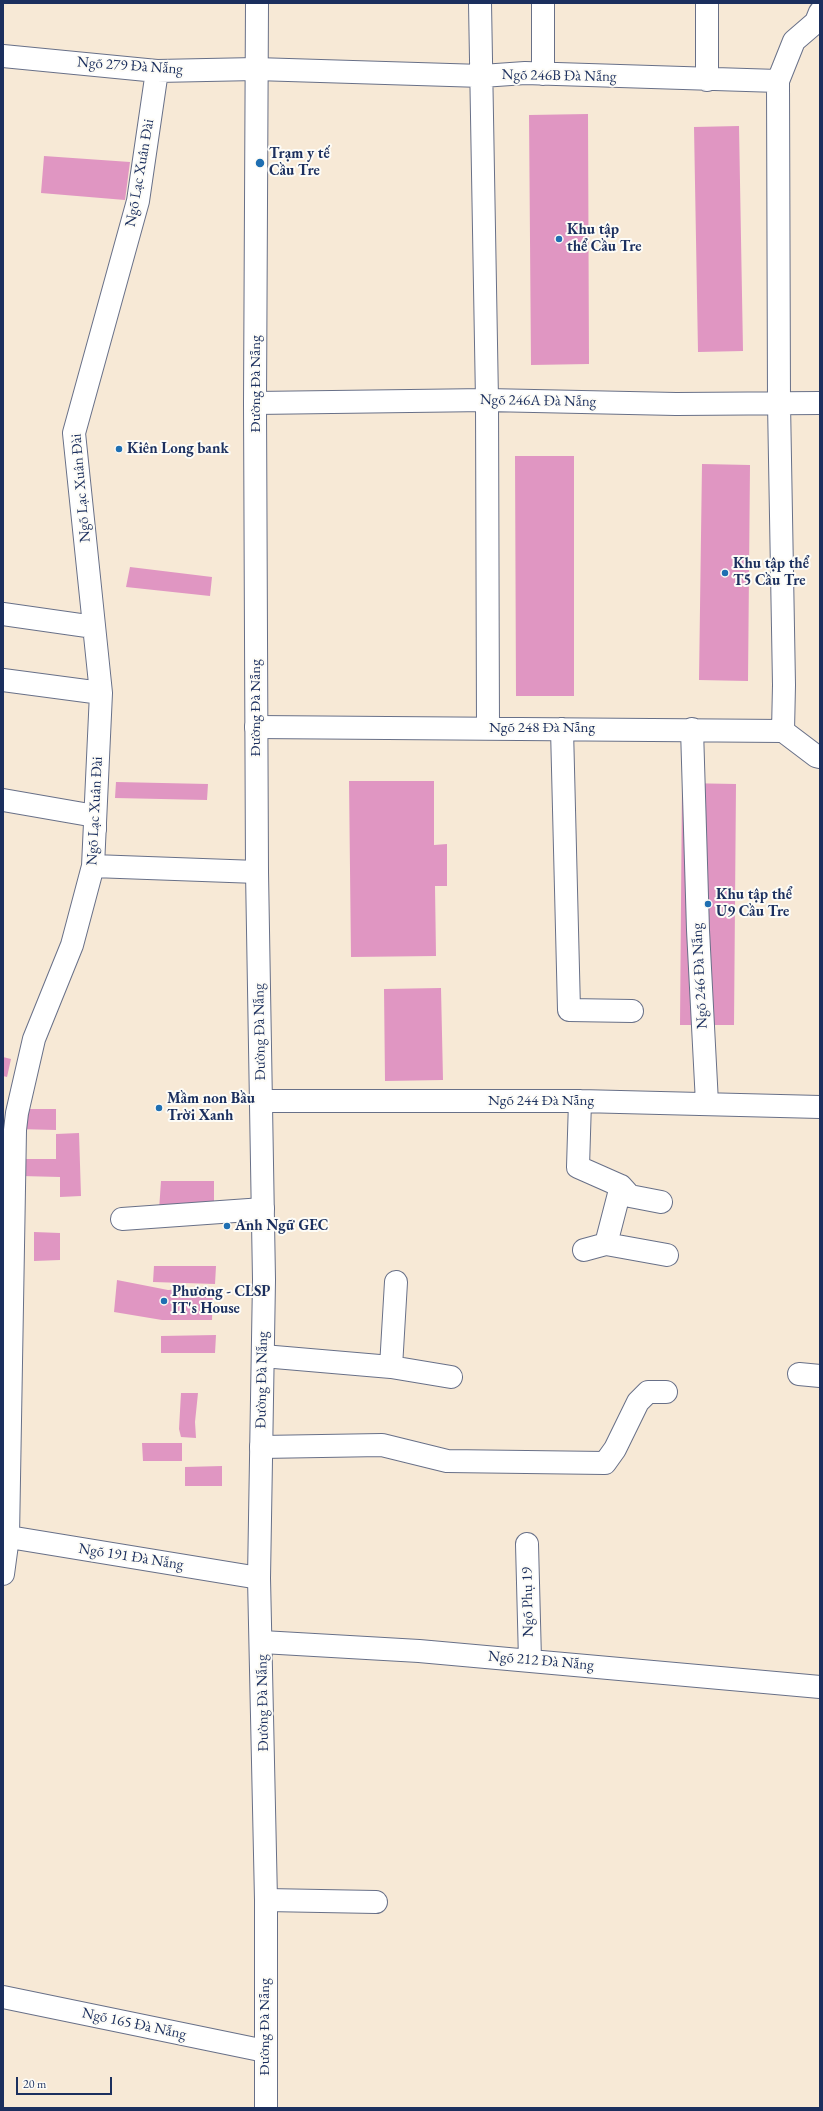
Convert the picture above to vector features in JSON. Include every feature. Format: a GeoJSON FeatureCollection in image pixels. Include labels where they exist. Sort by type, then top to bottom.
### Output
{"type":"FeatureCollection","features":[{"type":"Feature","properties":{"kind":"main road","name":"Đường Đà Nẵng"},"geometry":{"type":"LineString","coordinates":[[257,3],[255,403],[256,727],[263,1209],[263,1356],[259,1578],[262,1642],[266,1900],[266,2108]]}},
{"type":"Feature","properties":{"kind":"main road"},"geometry":{"type":"LineString","coordinates":[[480,3],[487,400],[488,728]]}},
{"type":"Feature","properties":{"kind":"main road"},"geometry":{"type":"LineString","coordinates":[[543,3],[543,74]]}},
{"type":"Feature","properties":{"kind":"main road"},"geometry":{"type":"LineString","coordinates":[[707,80],[708,3]]}},
{"type":"Feature","properties":{"kind":"main road"},"geometry":{"type":"LineString","coordinates":[[820,12],[816,22],[794,41],[778,82],[779,403],[784,685],[783,731],[816,756],[820,757]]}},
{"type":"Feature","properties":{"kind":"main road","name":"Ngõ 279 Đà Nẵng"},"geometry":{"type":"LineString","coordinates":[[3,56],[157,71],[256,69]]}},
{"type":"Feature","properties":{"kind":"main road","name":"Ngõ 246B Đà Nẵng"},"geometry":{"type":"LineString","coordinates":[[256,69],[482,76],[543,74],[778,82]]}},
{"type":"Feature","properties":{"kind":"main road","name":"Ngõ Lạc Xuân Đài"},"geometry":{"type":"LineString","coordinates":[[3,1574],[6,1537],[9,1125],[16,1113],[34,1039],[72,945],[93,866],[101,693],[74,433],[138,200],[157,71]]}},
{"type":"Feature","properties":{"kind":"main road","name":"Ngõ 246A Đà Nẵng"},"geometry":{"type":"LineString","coordinates":[[255,403],[487,400],[676,404],[820,403]]}},
{"type":"Feature","properties":{"kind":"main road"},"geometry":{"type":"LineString","coordinates":[[3,614],[94,627]]}},
{"type":"Feature","properties":{"kind":"main road"},"geometry":{"type":"LineString","coordinates":[[3,680],[101,693]]}},
{"type":"Feature","properties":{"kind":"main road","name":"Ngõ 248 Đà Nẵng"},"geometry":{"type":"LineString","coordinates":[[256,727],[692,729],[783,731]]}},
{"type":"Feature","properties":{"kind":"main road"},"geometry":{"type":"LineString","coordinates":[[562,729],[568,1010],[632,1011]]}},
{"type":"Feature","properties":{"kind":"main road","name":"Ngõ 246 Đà Nẵng"},"geometry":{"type":"LineString","coordinates":[[692,729],[698,930],[707,1103]]}},
{"type":"Feature","properties":{"kind":"main road"},"geometry":{"type":"LineString","coordinates":[[3,800],[95,816]]}},
{"type":"Feature","properties":{"kind":"main road"},"geometry":{"type":"LineString","coordinates":[[93,866],[257,872]]}},
{"type":"Feature","properties":{"kind":"main road","name":"Ngõ 244 Đà Nẵng"},"geometry":{"type":"LineString","coordinates":[[261,1101],[580,1101],[820,1107]]}},
{"type":"Feature","properties":{"kind":"main road"},"geometry":{"type":"LineString","coordinates":[[580,1101],[578,1167],[621,1186],[630,1196],[661,1202]]}},
{"type":"Feature","properties":{"kind":"main road"},"geometry":{"type":"LineString","coordinates":[[606,1244],[621,1186]]}},
{"type":"Feature","properties":{"kind":"main road"},"geometry":{"type":"LineString","coordinates":[[122,1219],[263,1209]]}},
{"type":"Feature","properties":{"kind":"main road"},"geometry":{"type":"LineString","coordinates":[[584,1250],[606,1244],[667,1255]]}},
{"type":"Feature","properties":{"kind":"main road"},"geometry":{"type":"LineString","coordinates":[[391,1367],[396,1282]]}},
{"type":"Feature","properties":{"kind":"main road"},"geometry":{"type":"LineString","coordinates":[[263,1356],[391,1367],[451,1377]]}},
{"type":"Feature","properties":{"kind":"main road"},"geometry":{"type":"LineString","coordinates":[[799,1374],[820,1376]]}},
{"type":"Feature","properties":{"kind":"main road"},"geometry":{"type":"LineString","coordinates":[[261,1447],[382,1445],[447,1461],[605,1463],[615,1448],[638,1402],[648,1392],[666,1392]]}},
{"type":"Feature","properties":{"kind":"main road","name":"Ngõ 191 Đà Nẵng"},"geometry":{"type":"LineString","coordinates":[[6,1537],[259,1578]]}},
{"type":"Feature","properties":{"kind":"main road","name":"Ngõ Phụ 19"},"geometry":{"type":"LineString","coordinates":[[527,1544],[530,1660]]}},
{"type":"Feature","properties":{"kind":"main road","name":"Ngõ 212 Đà Nẵng"},"geometry":{"type":"LineString","coordinates":[[262,1642],[419,1651],[820,1684]]}},
{"type":"Feature","properties":{"kind":"main road"},"geometry":{"type":"LineString","coordinates":[[266,1900],[376,1902]]}},
{"type":"Feature","properties":{"kind":"main road","name":"Ngõ 165 Đà Nẵng"},"geometry":{"type":"LineString","coordinates":[[3,1997],[265,2051]]}},
{"type":"Feature","properties":{"kind":"building","name":"Khu tập thể Cầu Tre"},"geometry":{"type":"Polygon","coordinates":[[[588,114],[589,364],[531,365],[529,115],[588,114]]]}},
{"type":"Feature","properties":{"kind":"building"},"geometry":{"type":"Polygon","coordinates":[[[739,126],[743,351],[698,352],[694,127],[739,126]]]}},
{"type":"Feature","properties":{"kind":"building"},"geometry":{"type":"Polygon","coordinates":[[[44,156],[130,162],[125,200],[41,193],[44,156]]]}},
{"type":"Feature","properties":{"kind":"building"},"geometry":{"type":"Polygon","coordinates":[[[515,456],[574,456],[574,696],[516,696],[515,456]]]}},
{"type":"Feature","properties":{"kind":"building","name":"Khu tập thể T5 Cầu Tre"},"geometry":{"type":"Polygon","coordinates":[[[702,464],[750,465],[748,681],[699,680],[702,464]]]}},
{"type":"Feature","properties":{"kind":"building"},"geometry":{"type":"Polygon","coordinates":[[[130,567],[212,577],[210,596],[126,587],[130,567]]]}},
{"type":"Feature","properties":{"kind":"building"},"geometry":{"type":"Polygon","coordinates":[[[349,781],[434,781],[434,845],[447,844],[447,886],[435,886],[436,956],[351,957],[349,781]]]}},
{"type":"Feature","properties":{"kind":"building"},"geometry":{"type":"Polygon","coordinates":[[[116,782],[208,784],[207,800],[115,798],[116,782]]]}},
{"type":"Feature","properties":{"kind":"building","name":"Khu tập thể U9 Cầu Tre"},"geometry":{"type":"Polygon","coordinates":[[[682,783],[736,784],[734,1025],[680,1025],[682,783]]]}},
{"type":"Feature","properties":{"kind":"building"},"geometry":{"type":"Polygon","coordinates":[[[441,988],[443,1080],[385,1081],[384,989],[441,988]]]}},
{"type":"Feature","properties":{"kind":"building"},"geometry":{"type":"Polygon","coordinates":[[[3,1057],[11,1059],[7,1077],[3,1076],[3,1057]]]}},
{"type":"Feature","properties":{"kind":"building"},"geometry":{"type":"Polygon","coordinates":[[[18,1109],[56,1109],[56,1130],[17,1129],[18,1109]]]}},
{"type":"Feature","properties":{"kind":"building"},"geometry":{"type":"Polygon","coordinates":[[[79,1133],[81,1196],[60,1197],[60,1177],[21,1176],[20,1159],[56,1159],[56,1134],[79,1133]]]}},
{"type":"Feature","properties":{"kind":"building"},"geometry":{"type":"Polygon","coordinates":[[[161,1181],[214,1181],[214,1210],[159,1210],[161,1181]]]}},
{"type":"Feature","properties":{"kind":"building"},"geometry":{"type":"Polygon","coordinates":[[[34,1232],[60,1233],[60,1260],[34,1261],[34,1232]]]}},
{"type":"Feature","properties":{"kind":"building"},"geometry":{"type":"Polygon","coordinates":[[[154,1266],[216,1266],[215,1284],[153,1282],[154,1266]]]}},
{"type":"Feature","properties":{"kind":"building","name":"Phương - CLSP IT's House"},"geometry":{"type":"Polygon","coordinates":[[[117,1280],[168,1290],[213,1287],[212,1320],[162,1320],[114,1312],[117,1280]]]}},
{"type":"Feature","properties":{"kind":"building"},"geometry":{"type":"Polygon","coordinates":[[[216,1335],[215,1353],[161,1353],[161,1336],[216,1335]]]}},
{"type":"Feature","properties":{"kind":"building"},"geometry":{"type":"Polygon","coordinates":[[[181,1393],[198,1393],[195,1422],[196,1438],[181,1437],[179,1429],[181,1393]]]}},
{"type":"Feature","properties":{"kind":"building"},"geometry":{"type":"Polygon","coordinates":[[[142,1443],[182,1443],[182,1461],[143,1461],[142,1443]]]}},
{"type":"Feature","properties":{"kind":"building"},"geometry":{"type":"Polygon","coordinates":[[[222,1466],[222,1486],[185,1486],[185,1467],[222,1466]]]}},
{"type":"Feature","properties":{"kind":"place","name":"Trạm y tế Cầu Tre"},"geometry":{"type":"Point","coordinates":[260,163]}},
{"type":"Feature","properties":{"kind":"place","name":"Khu tập thể Cầu Tre"},"geometry":{"type":"Point","coordinates":[559,239]}},
{"type":"Feature","properties":{"kind":"place","name":"Kiên Long bank"},"geometry":{"type":"Point","coordinates":[119,449]}},
{"type":"Feature","properties":{"kind":"place","name":"Khu tập thể T5 Cầu Tre"},"geometry":{"type":"Point","coordinates":[725,573]}},
{"type":"Feature","properties":{"kind":"place","name":"Khu tập thể U9 Cầu Tre"},"geometry":{"type":"Point","coordinates":[708,904]}},
{"type":"Feature","properties":{"kind":"place","name":"Mầm non Bầu Trời Xanh"},"geometry":{"type":"Point","coordinates":[159,1108]}},
{"type":"Feature","properties":{"kind":"place","name":"Anh Ngữ GEC"},"geometry":{"type":"Point","coordinates":[227,1226]}},
{"type":"Feature","properties":{"kind":"place","name":"Phương - CLSP IT's House"},"geometry":{"type":"Point","coordinates":[164,1301]}}]}
